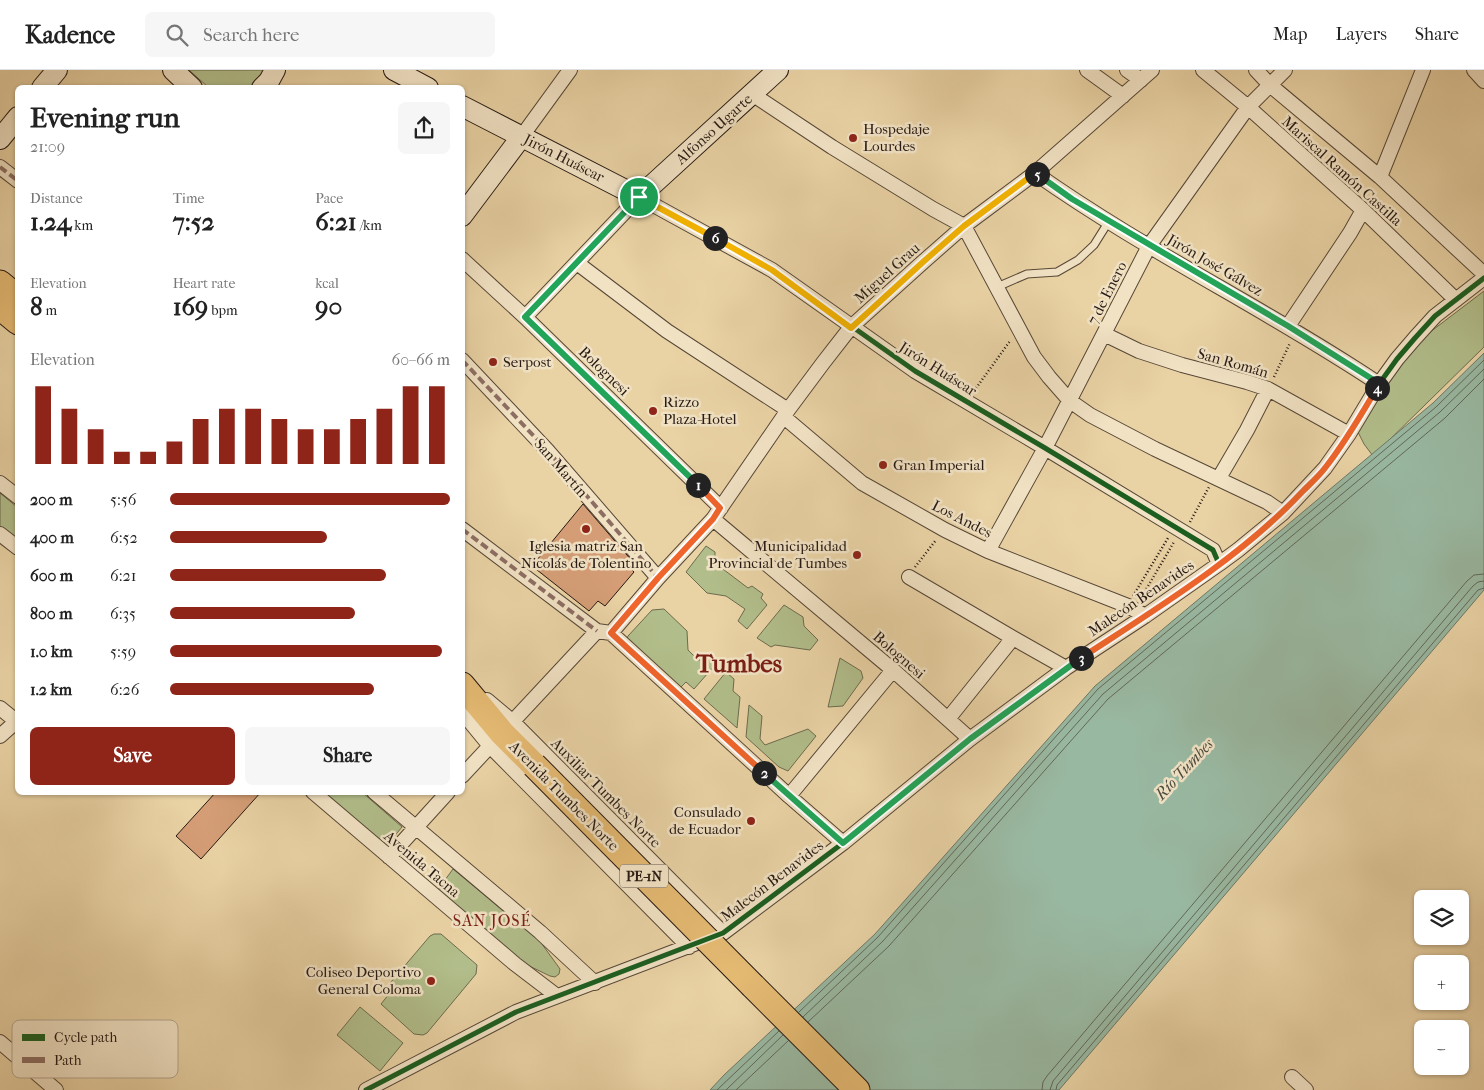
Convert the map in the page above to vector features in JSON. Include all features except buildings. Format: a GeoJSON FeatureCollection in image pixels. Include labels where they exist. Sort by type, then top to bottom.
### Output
{"type":"FeatureCollection","features":[{"type":"Feature","properties":{"kind":"highway"},"geometry":{"type":"LineString","coordinates":[[0,283],[15,296]]}},
{"type":"Feature","properties":{"kind":"highway"},"geometry":{"type":"LineString","coordinates":[[0,307],[15,320]]}},
{"type":"Feature","properties":{"kind":"highway","name":"Avenida Tumbes Norte"},"geometry":{"type":"LineString","coordinates":[[465,689],[502,734]]}},
{"type":"Feature","properties":{"kind":"highway","name":"Avenida Tumbes Norte"},"geometry":{"type":"LineString","coordinates":[[465,704],[502,734],[534,765],[857,1090]]}},
{"type":"Feature","properties":{"kind":"main road"},"geometry":{"type":"LineString","coordinates":[[44,85],[56,70]]}},
{"type":"Feature","properties":{"kind":"main road"},"geometry":{"type":"LineString","coordinates":[[173,70],[189,85]]}},
{"type":"Feature","properties":{"kind":"main road"},"geometry":{"type":"LineString","coordinates":[[394,70],[422,85]]}},
{"type":"Feature","properties":{"kind":"main road","name":"Alfonso Ugarte"},"geometry":{"type":"LineString","coordinates":[[639,197],[778,70]]}},
{"type":"Feature","properties":{"kind":"main road","name":"Jirón Huáscar"},"geometry":{"type":"LineString","coordinates":[[465,108],[639,197]]}},
{"type":"Feature","properties":{"kind":"main road"},"geometry":{"type":"LineString","coordinates":[[0,139],[15,121]]}},
{"type":"Feature","properties":{"kind":"main road"},"geometry":{"type":"LineString","coordinates":[[465,212],[522,136]]}},
{"type":"Feature","properties":{"kind":"street"},"geometry":{"type":"LineString","coordinates":[[522,136],[570,70]]}},
{"type":"Feature","properties":{"kind":"street"},"geometry":{"type":"LineString","coordinates":[[1087,70],[1123,96]]}},
{"type":"Feature","properties":{"kind":"street"},"geometry":{"type":"LineString","coordinates":[[1127,70],[1141,80]]}},
{"type":"Feature","properties":{"kind":"street","name":"Miguel Grau"},"geometry":{"type":"LineString","coordinates":[[465,773],[658,578],[717,513],[822,363],[851,328],[964,226],[1035,173],[1152,70]]}},
{"type":"Feature","properties":{"kind":"street","name":"Mariscal Ramón Castilla"},"geometry":{"type":"LineString","coordinates":[[1203,70],[1248,107],[1363,210],[1456,300]]}},
{"type":"Feature","properties":{"kind":"street","name":"Mariscal Ramón Castilla"},"geometry":{"type":"LineString","coordinates":[[1256,70],[1270,85],[1380,177],[1484,274]]}},
{"type":"Feature","properties":{"kind":"street","name":"7 de Enero"},"geometry":{"type":"LineString","coordinates":[[988,551],[1070,401],[1149,246],[1248,107],[1285,70]]}},
{"type":"Feature","properties":{"kind":"street"},"geometry":{"type":"LineString","coordinates":[[1380,177],[1422,70]]}},
{"type":"Feature","properties":{"kind":"street"},"geometry":{"type":"LineString","coordinates":[[1474,70],[1484,81]]}},
{"type":"Feature","properties":{"kind":"street"},"geometry":{"type":"LineString","coordinates":[[752,94],[832,147],[964,226],[1034,357],[1070,401],[1090,415],[1155,449],[1217,477],[1266,502],[1283,513]]}},
{"type":"Feature","properties":{"kind":"street"},"geometry":{"type":"LineString","coordinates":[[0,167],[15,179]]}},
{"type":"Feature","properties":{"kind":"street","name":"Jirón José Gálvez"},"geometry":{"type":"LineString","coordinates":[[1035,173],[1072,199],[1149,246],[1292,328],[1380,384]]}},
{"type":"Feature","properties":{"kind":"street","name":"Alfonso Ugarte"},"geometry":{"type":"LineString","coordinates":[[525,317],[639,197]]}},
{"type":"Feature","properties":{"kind":"street","name":"Jirón Huáscar"},"geometry":{"type":"LineString","coordinates":[[639,197],[772,270],[851,328],[915,371],[1213,550],[1219,564]]}},
{"type":"Feature","properties":{"kind":"street"},"geometry":{"type":"LineString","coordinates":[[1292,328],[1363,210]]}},
{"type":"Feature","properties":{"kind":"street","name":"Bolognesi"},"geometry":{"type":"LineString","coordinates":[[465,262],[525,317],[717,513],[970,739]]}},
{"type":"Feature","properties":{"kind":"street","name":"Los Andes"},"geometry":{"type":"LineString","coordinates":[[577,263],[667,331],[786,414],[862,483],[945,530],[988,551],[1136,610]]}},
{"type":"Feature","properties":{"kind":"street","name":"Malecón Benavides"},"geometry":{"type":"LineString","coordinates":[[366,1090],[516,1012],[723,933],[843,843],[970,739],[1066,668],[1136,610],[1219,564],[1283,513],[1325,468],[1397,359],[1435,316],[1484,278]]}},
{"type":"Feature","properties":{"kind":"street","name":"San Román"},"geometry":{"type":"LineString","coordinates":[[1104,334],[1139,351],[1268,389],[1349,434]]}},
{"type":"Feature","properties":{"kind":"street","name":"San Martín"},"geometry":{"type":"LineString","coordinates":[[465,363],[546,450],[658,578]]}},
{"type":"Feature","properties":{"kind":"street"},"geometry":{"type":"LineString","coordinates":[[1217,477],[1247,430],[1268,389]]}},
{"type":"Feature","properties":{"kind":"street"},"geometry":{"type":"LineString","coordinates":[[0,483],[15,495]]}},
{"type":"Feature","properties":{"kind":"street"},"geometry":{"type":"LineString","coordinates":[[465,531],[604,632],[843,843]]}},
{"type":"Feature","properties":{"kind":"street"},"geometry":{"type":"LineString","coordinates":[[0,534],[15,546]]}},
{"type":"Feature","properties":{"kind":"street"},"geometry":{"type":"LineString","coordinates":[[909,577],[1066,668]]}},
{"type":"Feature","properties":{"kind":"street"},"geometry":{"type":"LineString","coordinates":[[948,720],[1013,638]]}},
{"type":"Feature","properties":{"kind":"street"},"geometry":{"type":"LineString","coordinates":[[789,796],[893,670]]}},
{"type":"Feature","properties":{"kind":"street","name":"Auxiliar Tumbes Norte"},"geometry":{"type":"LineString","coordinates":[[465,684],[502,734],[689,947]]}},
{"type":"Feature","properties":{"kind":"street"},"geometry":{"type":"LineString","coordinates":[[0,708],[15,719]]}},
{"type":"Feature","properties":{"kind":"street","name":"Auxiliar Tumbes Norte"},"geometry":{"type":"LineString","coordinates":[[465,714],[502,734],[723,933]]}},
{"type":"Feature","properties":{"kind":"street"},"geometry":{"type":"LineString","coordinates":[[0,736],[15,722]]}},
{"type":"Feature","properties":{"kind":"street","name":"Avenida Tacna"},"geometry":{"type":"LineString","coordinates":[[317,795],[515,964],[557,996]]}},
{"type":"Feature","properties":{"kind":"street","name":"Avenida Tacna"},"geometry":{"type":"LineString","coordinates":[[377,795],[540,932],[595,983]]}},
{"type":"Feature","properties":{"kind":"street"},"geometry":{"type":"LineString","coordinates":[[389,857],[445,795]]}},
{"type":"Feature","properties":{"kind":"street"},"geometry":{"type":"LineString","coordinates":[[0,1042],[12,1052]]}},
{"type":"Feature","properties":{"kind":"street"},"geometry":{"type":"LineString","coordinates":[[42,1078],[56,1090]]}},
{"type":"Feature","properties":{"kind":"street"},"geometry":{"type":"LineString","coordinates":[[1292,1078],[1306,1090]]}},
{"type":"Feature","properties":{"kind":"lane"},"geometry":{"type":"LineString","coordinates":[[997,287],[1028,274],[1057,272],[1078,260],[1094,245],[1109,221]]}},
{"type":"Feature","properties":{"kind":"path"},"geometry":{"type":"LineString","coordinates":[[1268,389],[1292,328]]}},
{"type":"Feature","properties":{"kind":"path"},"geometry":{"type":"LineString","coordinates":[[967,401],[1019,330]]}},
{"type":"Feature","properties":{"kind":"path"},"geometry":{"type":"LineString","coordinates":[[1136,610],[1180,529],[1217,477]]}},
{"type":"Feature","properties":{"kind":"path"},"geometry":{"type":"LineString","coordinates":[[1136,610],[1180,529]]}},
{"type":"Feature","properties":{"kind":"path"},"geometry":{"type":"LineString","coordinates":[[909,577],[925,553],[945,530]]}},
{"type":"Feature","properties":{"kind":"shaded area"},"geometry":{"type":"Polygon","coordinates":[[[189,70],[269,70],[257,85],[206,85],[189,70]]]}},
{"type":"Feature","properties":{"kind":"shaded area"},"geometry":{"type":"Polygon","coordinates":[[[1484,291],[1484,347],[1373,456],[1356,428],[1417,342],[1484,291]]]}},
{"type":"Feature","properties":{"kind":"shaded area"},"geometry":{"type":"Polygon","coordinates":[[[0,493],[15,505],[15,542],[0,529],[0,493]]]}},
{"type":"Feature","properties":{"kind":"shaded area"},"geometry":{"type":"Polygon","coordinates":[[[706,546],[715,552],[715,563],[748,588],[752,586],[763,594],[761,598],[767,605],[747,629],[738,621],[745,609],[726,596],[707,593],[686,572],[706,546]]]}},
{"type":"Feature","properties":{"kind":"shaded area"},"geometry":{"type":"Polygon","coordinates":[[[784,605],[803,617],[804,626],[818,640],[810,650],[775,645],[771,647],[757,638],[784,605]]]}},
{"type":"Feature","properties":{"kind":"shaded area"},"geometry":{"type":"Polygon","coordinates":[[[664,609],[687,631],[688,650],[698,660],[710,660],[715,665],[694,689],[686,682],[679,689],[627,639],[652,610],[664,609]]]}},
{"type":"Feature","properties":{"kind":"shaded area"},"geometry":{"type":"Polygon","coordinates":[[[840,658],[861,671],[863,678],[843,706],[828,707],[840,658]]]}},
{"type":"Feature","properties":{"kind":"shaded area"},"geometry":{"type":"Polygon","coordinates":[[[726,672],[734,679],[733,691],[740,697],[737,728],[704,699],[726,672]]]}},
{"type":"Feature","properties":{"kind":"shaded area"},"geometry":{"type":"Polygon","coordinates":[[[749,705],[762,716],[760,739],[765,745],[808,729],[816,736],[788,771],[779,767],[746,737],[749,705]]]}},
{"type":"Feature","properties":{"kind":"shaded area"},"geometry":{"type":"Polygon","coordinates":[[[325,795],[365,795],[402,827],[387,845],[325,795]]]}},
{"type":"Feature","properties":{"kind":"shaded area"},"geometry":{"type":"Polygon","coordinates":[[[453,869],[539,940],[560,969],[559,974],[555,977],[550,976],[519,961],[437,891],[453,869]]]}},
{"type":"Feature","properties":{"kind":"shaded area","name":"Coliseo Deportivo General Coloma"},"geometry":{"type":"Polygon","coordinates":[[[441,934],[477,965],[476,974],[427,1033],[423,1035],[414,1034],[381,1004],[389,994],[385,989],[430,936],[441,934]]]}},
{"type":"Feature","properties":{"kind":"shaded area"},"geometry":{"type":"Polygon","coordinates":[[[360,1007],[403,1043],[380,1071],[337,1035],[360,1007]]]}},
{"type":"Feature","properties":{"kind":"water","name":"Río Tumbes"},"geometry":{"type":"Polygon","coordinates":[[[1484,353],[1484,590],[1059,1090],[710,1090],[875,934],[1095,686],[1433,403],[1484,353]]]}},
{"type":"Feature","properties":{"kind":"marked path"},"geometry":{"type":"LineString","coordinates":[[0,167],[15,179]]}},
{"type":"Feature","properties":{"kind":"marked path"},"geometry":{"type":"LineString","coordinates":[[465,363],[547,450],[658,578]]}},
{"type":"Feature","properties":{"kind":"marked path"},"geometry":{"type":"LineString","coordinates":[[465,531],[597,631]]}},
{"type":"Feature","properties":{"kind":"cycle path"},"geometry":{"type":"LineString","coordinates":[[525,317],[639,197],[772,270],[915,371],[1213,550],[1219,564]]}},
{"type":"Feature","properties":{"kind":"cycle path"},"geometry":{"type":"LineString","coordinates":[[366,1090],[516,1012],[723,933],[843,843],[970,739],[1066,668],[1219,564],[1283,513],[1325,468],[1397,359],[1435,316],[1484,278]]}},
{"type":"Feature","properties":{"kind":"place","name":"Hospedaje Lourdes"},"geometry":{"type":"Point","coordinates":[853,138]}},
{"type":"Feature","properties":{"kind":"place","name":"Serpost"},"geometry":{"type":"Point","coordinates":[493,362]}},
{"type":"Feature","properties":{"kind":"place","name":"Rizzo Plaza-Hotel"},"geometry":{"type":"Point","coordinates":[653,411]}},
{"type":"Feature","properties":{"kind":"place","name":"Gran Imperial"},"geometry":{"type":"Point","coordinates":[883,465]}},
{"type":"Feature","properties":{"kind":"place","name":"Iglesia matriz San Nicolás de Tolentino"},"geometry":{"type":"Point","coordinates":[586,529]}},
{"type":"Feature","properties":{"kind":"place","name":"Municipalidad Provincial de Tumbes"},"geometry":{"type":"Point","coordinates":[857,555]}},
{"type":"Feature","properties":{"kind":"place","name":"Consulado de Ecuador"},"geometry":{"type":"Point","coordinates":[751,821]}},
{"type":"Feature","properties":{"kind":"place","name":"Coliseo Deportivo General Coloma"},"geometry":{"type":"Point","coordinates":[431,981]}},
{"type":"Feature","properties":{"kind":"district","name":"Tumbes"},"geometry":{"type":"Point","coordinates":[739,663]}},
{"type":"Feature","properties":{"kind":"district","name":"SAN JOSÉ"},"geometry":{"type":"Point","coordinates":[492,920]}},
{"type":"Feature","properties":{"kind":"route"},"geometry":{"type":"LineString","coordinates":[[1035,173],[1072,199],[1288,326],[1380,384],[1325,468],[1283,513],[1219,564],[1146,616],[1066,668],[970,739],[843,843],[611,633],[658,578],[713,519],[720,508],[525,317],[639,197],[772,270],[851,328],[964,226],[1035,173]]}}]}
